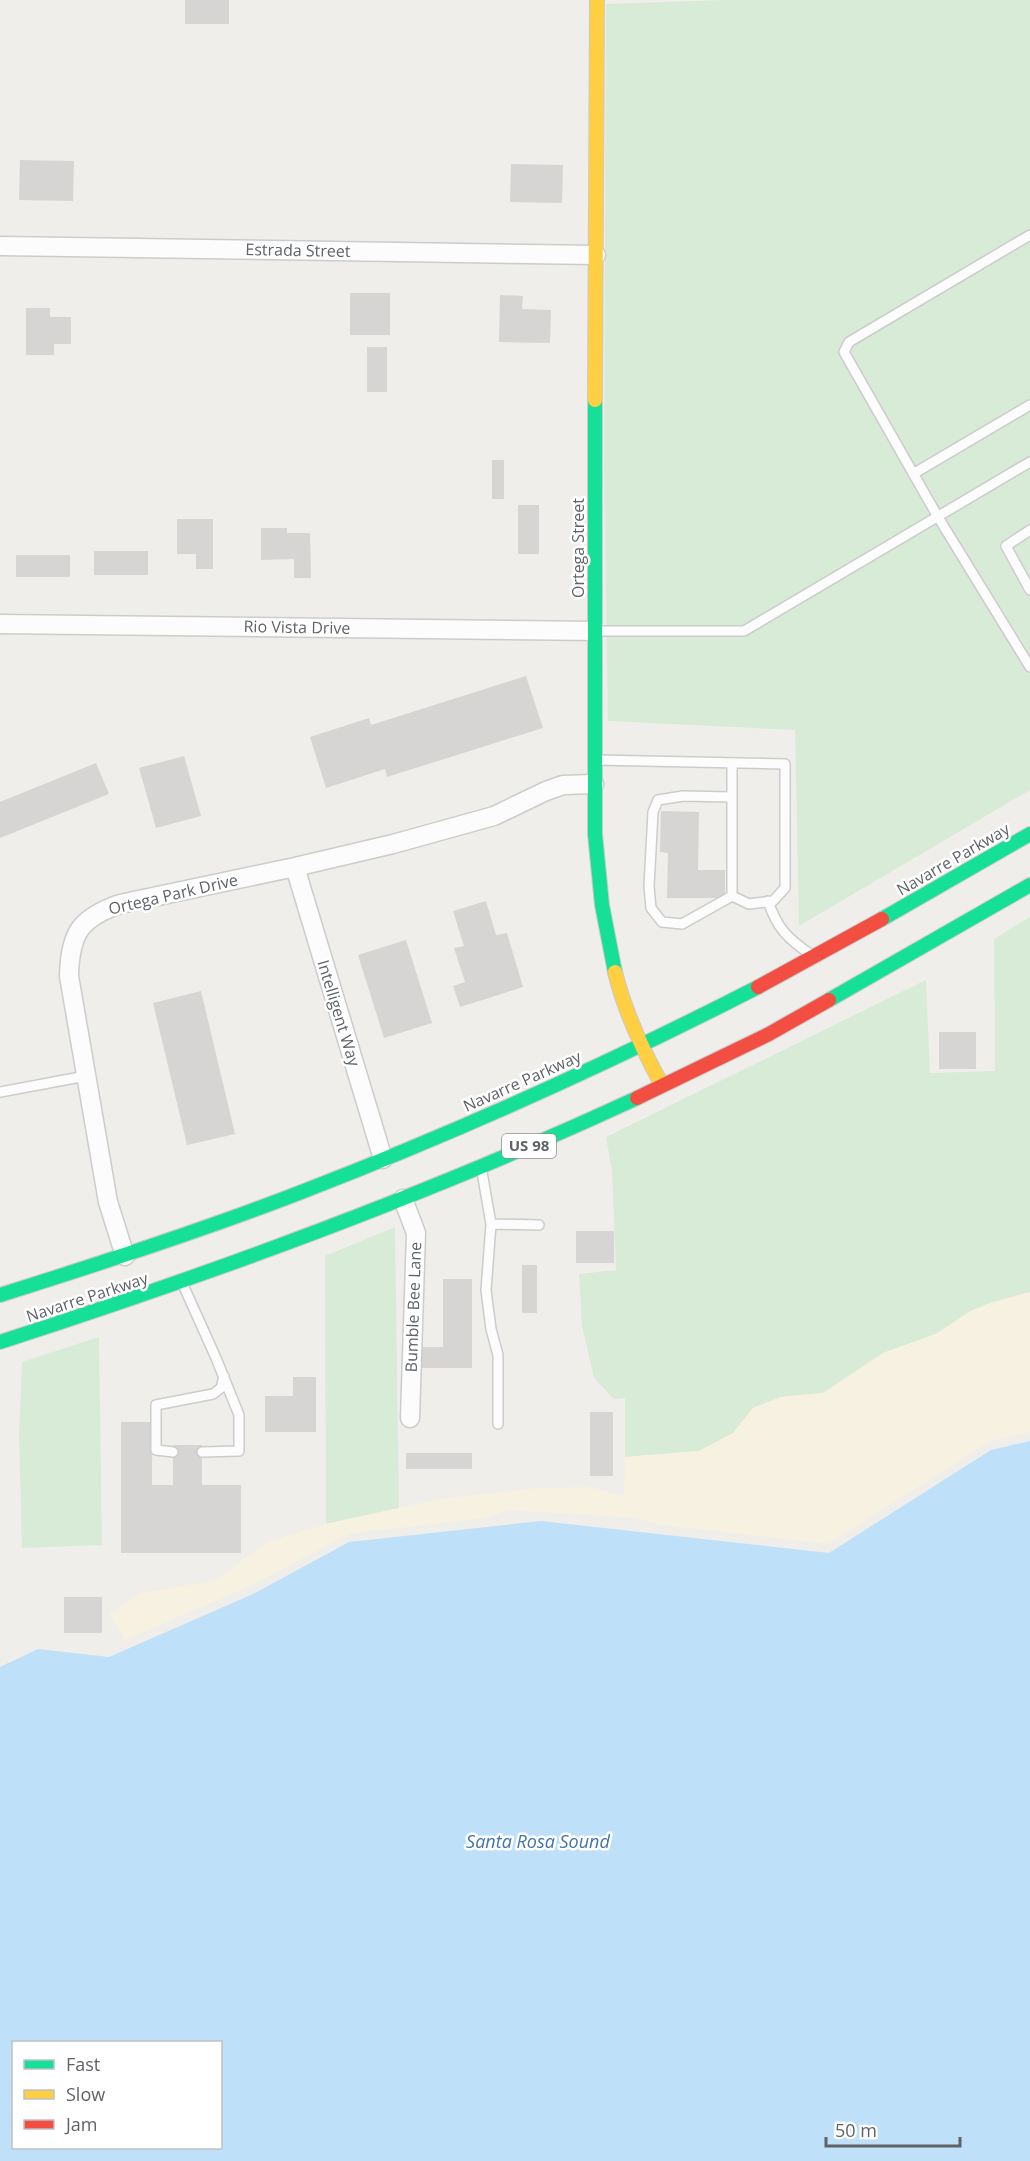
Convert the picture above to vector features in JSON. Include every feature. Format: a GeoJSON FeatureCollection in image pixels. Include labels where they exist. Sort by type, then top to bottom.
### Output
{"type":"FeatureCollection","features":[{"type":"Feature","properties":{"kind":"main road","name":"Ortega Street"},"geometry":{"type":"LineString","coordinates":[[597,0],[595,861],[603,924],[624,1002],[640,1046],[662,1085]]}},
{"type":"Feature","properties":{"kind":"main road","name":"Navarre Parkway"},"geometry":{"type":"LineString","coordinates":[[0,1294],[125,1256],[262,1207],[475,1122],[640,1046],[814,957],[1030,834]]}},
{"type":"Feature","properties":{"kind":"main road","name":"Navarre Parkway"},"geometry":{"type":"LineString","coordinates":[[0,1342],[117,1306],[341,1224],[481,1167],[770,1033],[1030,885]]}},
{"type":"Feature","properties":{"kind":"street","name":"Estrada Street"},"geometry":{"type":"LineString","coordinates":[[0,246],[596,255]]}},
{"type":"Feature","properties":{"kind":"street","name":"Rio Vista Drive"},"geometry":{"type":"LineString","coordinates":[[0,624],[594,631]]}},
{"type":"Feature","properties":{"kind":"street","name":"Ortega Park Drive"},"geometry":{"type":"LineString","coordinates":[[125,1256],[108,1202],[69,976],[74,939],[85,921],[100,911],[120,904],[393,844],[494,816],[546,790],[563,785],[594,784]]}},
{"type":"Feature","properties":{"kind":"street","name":"Intelligent Way"},"geometry":{"type":"LineString","coordinates":[[296,867],[383,1159]]}},
{"type":"Feature","properties":{"kind":"street","name":"Bumble Bee Lane"},"geometry":{"type":"LineString","coordinates":[[403,1199],[416,1233],[410,1418]]}},
{"type":"Feature","properties":{"kind":"lane"},"geometry":{"type":"LineString","coordinates":[[1030,235],[849,342],[844,352],[938,517],[1030,666]]}},
{"type":"Feature","properties":{"kind":"lane"},"geometry":{"type":"LineString","coordinates":[[913,474],[1030,405]]}},
{"type":"Feature","properties":{"kind":"lane"},"geometry":{"type":"LineString","coordinates":[[594,631],[744,631],[1030,462]]}},
{"type":"Feature","properties":{"kind":"lane"},"geometry":{"type":"LineString","coordinates":[[1030,530],[1006,546],[1030,590]]}},
{"type":"Feature","properties":{"kind":"lane"},"geometry":{"type":"LineString","coordinates":[[594,760],[785,764],[785,888],[773,901],[749,903],[732,896]]}},
{"type":"Feature","properties":{"kind":"lane"},"geometry":{"type":"LineString","coordinates":[[732,763],[732,896]]}},
{"type":"Feature","properties":{"kind":"lane"},"geometry":{"type":"LineString","coordinates":[[732,797],[683,796],[658,800],[653,812],[649,886],[651,908],[662,922],[682,924],[732,896]]}},
{"type":"Feature","properties":{"kind":"lane"},"geometry":{"type":"LineString","coordinates":[[768,901],[775,921],[792,941],[814,957]]}},
{"type":"Feature","properties":{"kind":"lane"},"geometry":{"type":"LineString","coordinates":[[0,1092],[87,1076]]}},
{"type":"Feature","properties":{"kind":"lane"},"geometry":{"type":"LineString","coordinates":[[481,1167],[491,1224],[486,1290],[491,1329],[498,1355],[498,1424]]}},
{"type":"Feature","properties":{"kind":"lane"},"geometry":{"type":"LineString","coordinates":[[491,1224],[539,1225]]}},
{"type":"Feature","properties":{"kind":"lane"},"geometry":{"type":"LineString","coordinates":[[181,1282],[189,1295],[239,1415],[239,1451],[202,1452]]}},
{"type":"Feature","properties":{"kind":"lane"},"geometry":{"type":"LineString","coordinates":[[173,1452],[156,1450],[156,1405],[213,1394],[220,1388],[224,1376]]}},
{"type":"Feature","properties":{"kind":"green space"},"geometry":{"type":"Polygon","coordinates":[[[725,0],[1030,0],[1030,790],[799,926],[795,730],[608,721],[604,473],[606,4],[725,0]]]}},
{"type":"Feature","properties":{"kind":"green space"},"geometry":{"type":"Polygon","coordinates":[[[1030,917],[1030,1292],[990,1303],[969,1312],[936,1334],[883,1353],[823,1393],[781,1397],[753,1408],[733,1433],[699,1451],[625,1457],[625,1398],[614,1399],[594,1378],[582,1326],[579,1274],[616,1270],[612,1171],[606,1137],[926,980],[930,1073],[995,1071],[994,939],[1030,917]]]}},
{"type":"Feature","properties":{"kind":"green space"},"geometry":{"type":"Polygon","coordinates":[[[395,1227],[399,1508],[326,1524],[325,1256],[395,1227]]]}},
{"type":"Feature","properties":{"kind":"green space"},"geometry":{"type":"Polygon","coordinates":[[[99,1337],[102,1545],[22,1548],[19,1435],[22,1362],[99,1337]]]}},
{"type":"Feature","properties":{"kind":"sand"},"geometry":{"type":"Polygon","coordinates":[[[1030,1292],[1030,1432],[989,1442],[828,1544],[660,1525],[635,1518],[509,1510],[486,1518],[348,1534],[250,1586],[123,1641],[125,1639],[109,1614],[140,1593],[216,1580],[267,1542],[330,1523],[440,1499],[537,1488],[590,1487],[624,1496],[625,1457],[699,1451],[733,1433],[753,1408],[781,1397],[823,1393],[883,1353],[936,1334],[969,1312],[990,1303],[1030,1292]]]}},
{"type":"Feature","properties":{"kind":"water","name":"Santa Rosa Sound"},"geometry":{"type":"Polygon","coordinates":[[[1030,1441],[1030,2161],[0,2161],[0,1667],[38,1649],[109,1657],[253,1594],[349,1542],[541,1521],[829,1553],[991,1450],[1030,1441]]]}},
{"type":"Feature","properties":{"kind":"building"},"geometry":{"type":"Polygon","coordinates":[[[185,0],[229,0],[229,24],[185,24],[185,0]]]}},
{"type":"Feature","properties":{"kind":"building"},"geometry":{"type":"Polygon","coordinates":[[[20,160],[74,161],[73,201],[19,200],[20,160]]]}},
{"type":"Feature","properties":{"kind":"building"},"geometry":{"type":"Polygon","coordinates":[[[511,164],[563,165],[562,203],[510,202],[511,164]]]}},
{"type":"Feature","properties":{"kind":"building"},"geometry":{"type":"Polygon","coordinates":[[[350,293],[390,293],[390,335],[350,335],[350,293]]]}},
{"type":"Feature","properties":{"kind":"building"},"geometry":{"type":"Polygon","coordinates":[[[500,295],[523,296],[522,309],[551,310],[550,343],[499,342],[500,295]]]}},
{"type":"Feature","properties":{"kind":"building"},"geometry":{"type":"Polygon","coordinates":[[[26,308],[50,308],[50,317],[71,317],[71,344],[54,344],[54,355],[26,355],[26,308]]]}},
{"type":"Feature","properties":{"kind":"building"},"geometry":{"type":"Polygon","coordinates":[[[367,347],[387,347],[387,392],[367,392],[367,347]]]}},
{"type":"Feature","properties":{"kind":"building"},"geometry":{"type":"Polygon","coordinates":[[[492,460],[504,460],[504,499],[492,499],[492,460]]]}},
{"type":"Feature","properties":{"kind":"building"},"geometry":{"type":"Polygon","coordinates":[[[518,505],[539,505],[539,554],[518,554],[518,505]]]}},
{"type":"Feature","properties":{"kind":"building"},"geometry":{"type":"Polygon","coordinates":[[[177,519],[213,519],[213,569],[196,569],[196,554],[177,554],[177,519]]]}},
{"type":"Feature","properties":{"kind":"building"},"geometry":{"type":"Polygon","coordinates":[[[261,528],[287,528],[287,533],[310,533],[311,578],[294,578],[294,559],[261,560],[261,528]]]}},
{"type":"Feature","properties":{"kind":"building"},"geometry":{"type":"Polygon","coordinates":[[[94,551],[148,551],[148,575],[94,575],[94,551]]]}},
{"type":"Feature","properties":{"kind":"building"},"geometry":{"type":"Polygon","coordinates":[[[16,555],[70,555],[70,577],[16,577],[16,555]]]}},
{"type":"Feature","properties":{"kind":"building"},"geometry":{"type":"Polygon","coordinates":[[[526,676],[543,728],[387,777],[385,769],[326,788],[310,737],[369,718],[371,725],[526,676]]]}},
{"type":"Feature","properties":{"kind":"building"},"geometry":{"type":"Polygon","coordinates":[[[184,756],[201,816],[156,828],[139,768],[184,756]]]}},
{"type":"Feature","properties":{"kind":"building"},"geometry":{"type":"Polygon","coordinates":[[[96,763],[109,794],[0,838],[0,802],[96,763]]]}},
{"type":"Feature","properties":{"kind":"building"},"geometry":{"type":"Polygon","coordinates":[[[661,811],[699,812],[698,870],[725,870],[725,898],[667,898],[668,853],[660,852],[661,811]]]}},
{"type":"Feature","properties":{"kind":"building"},"geometry":{"type":"Polygon","coordinates":[[[486,901],[496,935],[507,933],[523,987],[460,1007],[453,986],[465,982],[454,948],[464,946],[453,911],[486,901]]]}},
{"type":"Feature","properties":{"kind":"building"},"geometry":{"type":"Polygon","coordinates":[[[406,940],[432,1023],[384,1038],[358,955],[406,940]]]}},
{"type":"Feature","properties":{"kind":"building"},"geometry":{"type":"Polygon","coordinates":[[[201,991],[235,1134],[187,1145],[153,1003],[201,991]]]}},
{"type":"Feature","properties":{"kind":"building"},"geometry":{"type":"Polygon","coordinates":[[[939,1032],[976,1032],[976,1069],[939,1069],[939,1032]]]}},
{"type":"Feature","properties":{"kind":"building"},"geometry":{"type":"Polygon","coordinates":[[[576,1231],[614,1231],[614,1263],[576,1263],[576,1231]]]}},
{"type":"Feature","properties":{"kind":"building"},"geometry":{"type":"Polygon","coordinates":[[[522,1265],[537,1265],[537,1313],[522,1313],[522,1265]]]}},
{"type":"Feature","properties":{"kind":"building"},"geometry":{"type":"Polygon","coordinates":[[[443,1279],[472,1279],[472,1368],[416,1368],[416,1347],[443,1347],[443,1279]]]}},
{"type":"Feature","properties":{"kind":"building"},"geometry":{"type":"Polygon","coordinates":[[[293,1377],[316,1377],[316,1432],[265,1432],[265,1396],[293,1396],[293,1377]]]}},
{"type":"Feature","properties":{"kind":"building"},"geometry":{"type":"Polygon","coordinates":[[[590,1412],[613,1412],[613,1476],[590,1476],[590,1412]]]}},
{"type":"Feature","properties":{"kind":"building"},"geometry":{"type":"Polygon","coordinates":[[[121,1422],[152,1422],[152,1485],[173,1485],[173,1445],[202,1445],[202,1485],[241,1485],[241,1553],[121,1553],[121,1422]]]}},
{"type":"Feature","properties":{"kind":"building"},"geometry":{"type":"Polygon","coordinates":[[[406,1453],[472,1453],[472,1469],[406,1469],[406,1453]]]}},
{"type":"Feature","properties":{"kind":"building"},"geometry":{"type":"Polygon","coordinates":[[[64,1597],[102,1597],[102,1633],[64,1633],[64,1597]]]}},
{"type":"Feature","properties":{"kind":"traffic: fast"},"geometry":{"type":"LineString","coordinates":[[595,400],[595,834],[602,905],[615,972]]}},
{"type":"Feature","properties":{"kind":"traffic: fast"},"geometry":{"type":"LineString","coordinates":[[882,919],[1030,834]]}},
{"type":"Feature","properties":{"kind":"traffic: fast"},"geometry":{"type":"LineString","coordinates":[[829,1000],[1030,885]]}},
{"type":"Feature","properties":{"kind":"traffic: fast"},"geometry":{"type":"LineString","coordinates":[[0,1295],[191,1233],[362,1168],[534,1095],[758,987]]}},
{"type":"Feature","properties":{"kind":"traffic: fast"},"geometry":{"type":"LineString","coordinates":[[0,1342],[162,1288],[322,1230],[481,1167],[637,1098]]}},
{"type":"Feature","properties":{"kind":"traffic: slow"},"geometry":{"type":"LineString","coordinates":[[595,400],[597,0]]}},
{"type":"Feature","properties":{"kind":"traffic: slow"},"geometry":{"type":"LineString","coordinates":[[615,972],[635,1030],[662,1085]]}},
{"type":"Feature","properties":{"kind":"traffic: jam"},"geometry":{"type":"LineString","coordinates":[[758,987],[882,919]]}},
{"type":"Feature","properties":{"kind":"traffic: jam"},"geometry":{"type":"LineString","coordinates":[[637,1098],[769,1034],[829,1000]]}}]}
